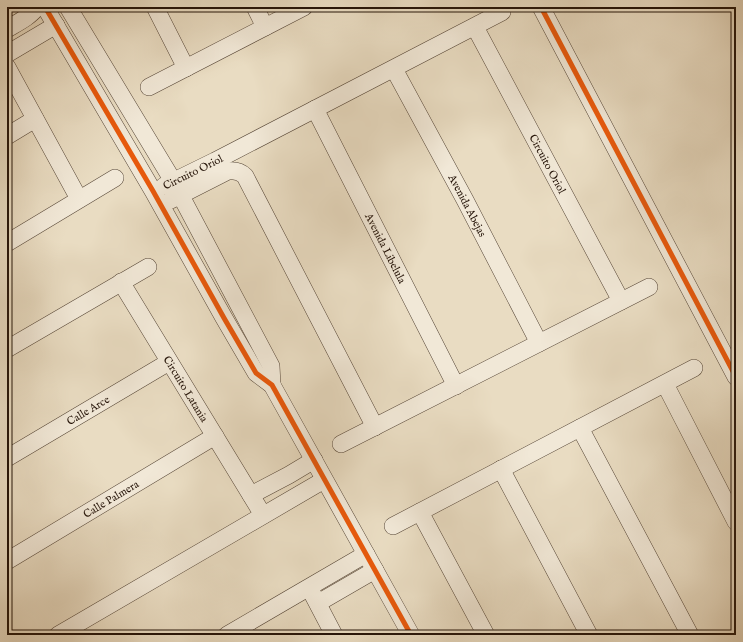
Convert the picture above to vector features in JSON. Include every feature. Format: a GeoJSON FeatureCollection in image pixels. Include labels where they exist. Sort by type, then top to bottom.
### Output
{"type":"FeatureCollection","features":[{"type":"Feature","properties":{"kind":"street"},"geometry":{"type":"LineString","coordinates":[[7,29],[26,17],[37,7]]}},
{"type":"Feature","properties":{"kind":"street"},"geometry":{"type":"LineString","coordinates":[[45,7],[153,191],[256,373],[272,385],[411,635]]}},
{"type":"Feature","properties":{"kind":"street"},"geometry":{"type":"LineString","coordinates":[[68,7],[177,188],[271,366],[272,385]]}},
{"type":"Feature","properties":{"kind":"street"},"geometry":{"type":"LineString","coordinates":[[155,7],[186,68]]}},
{"type":"Feature","properties":{"kind":"street"},"geometry":{"type":"LineString","coordinates":[[255,7],[265,27]]}},
{"type":"Feature","properties":{"kind":"street"},"geometry":{"type":"LineString","coordinates":[[149,87],[304,7]]}},
{"type":"Feature","properties":{"kind":"street"},"geometry":{"type":"LineString","coordinates":[[541,7],[736,377]]}},
{"type":"Feature","properties":{"kind":"street","name":"Circuito Oriol"},"geometry":{"type":"LineString","coordinates":[[161,206],[177,188],[233,152],[502,12]]}},
{"type":"Feature","properties":{"kind":"street"},"geometry":{"type":"LineString","coordinates":[[7,54],[56,25]]}},
{"type":"Feature","properties":{"kind":"street","name":"Circuito Oriol"},"geometry":{"type":"LineString","coordinates":[[475,27],[621,301]]}},
{"type":"Feature","properties":{"kind":"street"},"geometry":{"type":"LineString","coordinates":[[7,67],[80,199]]}},
{"type":"Feature","properties":{"kind":"street","name":"Avenida Abejas"},"geometry":{"type":"LineString","coordinates":[[394,69],[465,200],[539,344]]}},
{"type":"Feature","properties":{"kind":"street","name":"Avenida Libelula"},"geometry":{"type":"LineString","coordinates":[[315,109],[456,386]]}},
{"type":"Feature","properties":{"kind":"street"},"geometry":{"type":"LineString","coordinates":[[7,136],[35,119]]}},
{"type":"Feature","properties":{"kind":"street","name":"Circuito Oriol"},"geometry":{"type":"LineString","coordinates":[[233,152],[235,170]]}},
{"type":"Feature","properties":{"kind":"street","name":"Circuito Oriol"},"geometry":{"type":"LineString","coordinates":[[153,191],[177,188],[228,171],[235,170],[241,172],[245,176],[375,427]]}},
{"type":"Feature","properties":{"kind":"street"},"geometry":{"type":"LineString","coordinates":[[7,243],[115,178]]}},
{"type":"Feature","properties":{"kind":"street"},"geometry":{"type":"LineString","coordinates":[[7,349],[148,267]]}},
{"type":"Feature","properties":{"kind":"street","name":"Circuito Latania"},"geometry":{"type":"LineString","coordinates":[[121,282],[263,515]]}},
{"type":"Feature","properties":{"kind":"street"},"geometry":{"type":"LineString","coordinates":[[341,444],[649,287]]}},
{"type":"Feature","properties":{"kind":"street","name":"Calle Arce"},"geometry":{"type":"LineString","coordinates":[[7,458],[169,362]]}},
{"type":"Feature","properties":{"kind":"street"},"geometry":{"type":"LineString","coordinates":[[393,526],[694,368]]}},
{"type":"Feature","properties":{"kind":"street"},"geometry":{"type":"LineString","coordinates":[[665,384],[736,522]]}},
{"type":"Feature","properties":{"kind":"street"},"geometry":{"type":"LineString","coordinates":[[580,428],[690,635]]}},
{"type":"Feature","properties":{"kind":"street","name":"Calle Palmera"},"geometry":{"type":"LineString","coordinates":[[7,561],[215,436]]}},
{"type":"Feature","properties":{"kind":"street"},"geometry":{"type":"LineString","coordinates":[[251,495],[314,460]]}},
{"type":"Feature","properties":{"kind":"street"},"geometry":{"type":"LineString","coordinates":[[501,469],[589,635]]}},
{"type":"Feature","properties":{"kind":"street"},"geometry":{"type":"LineString","coordinates":[[58,635],[324,480]]}},
{"type":"Feature","properties":{"kind":"street"},"geometry":{"type":"LineString","coordinates":[[420,512],[486,635]]}},
{"type":"Feature","properties":{"kind":"street"},"geometry":{"type":"LineString","coordinates":[[227,635],[366,554]]}},
{"type":"Feature","properties":{"kind":"street"},"geometry":{"type":"LineString","coordinates":[[318,603],[375,570]]}},
{"type":"Feature","properties":{"kind":"street"},"geometry":{"type":"LineString","coordinates":[[309,587],[334,635]]}},
{"type":"Feature","properties":{"kind":"cycle path"},"geometry":{"type":"LineString","coordinates":[[45,7],[153,191],[256,373],[272,385],[411,635]]}},
{"type":"Feature","properties":{"kind":"cycle path"},"geometry":{"type":"LineString","coordinates":[[541,7],[736,377]]}}]}
